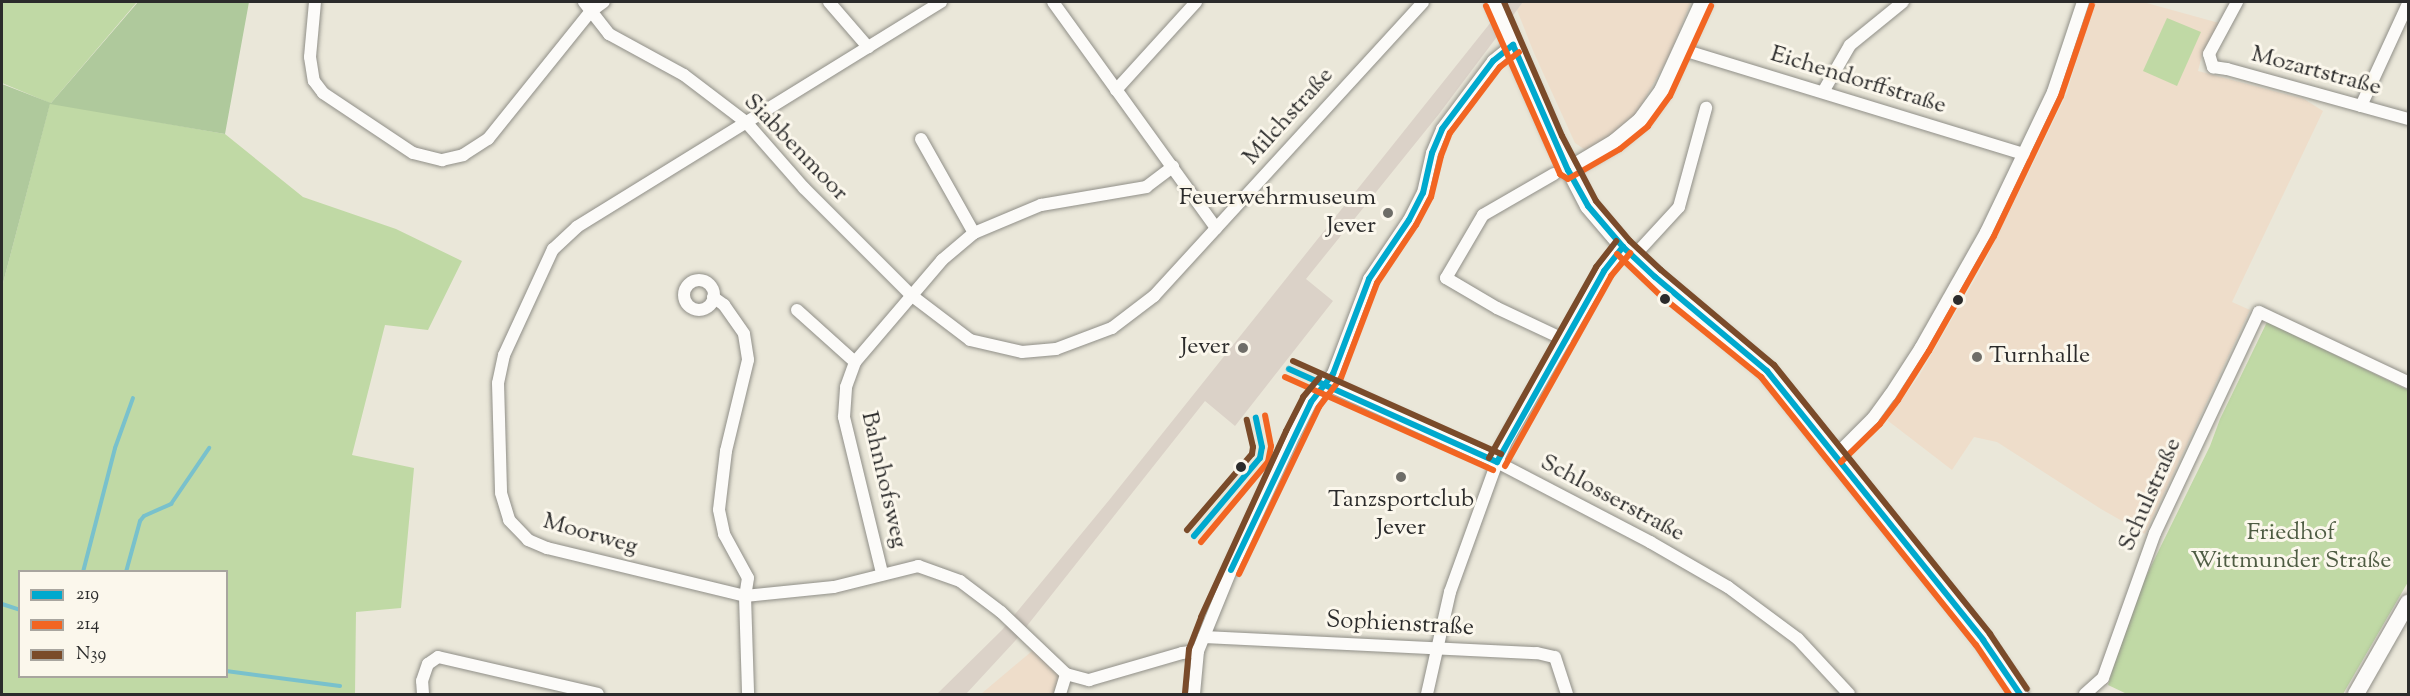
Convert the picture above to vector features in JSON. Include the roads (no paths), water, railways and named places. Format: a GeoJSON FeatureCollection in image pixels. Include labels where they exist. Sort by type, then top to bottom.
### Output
{"type":"FeatureCollection","features":[{"type":"Feature","properties":{"kind":"main road"},"geometry":{"type":"LineString","coordinates":[[1494,2],[1504,18],[1561,172],[1628,252],[1767,371],[1983,640],[2020,694]]}},
{"type":"Feature","properties":{"kind":"main road"},"geometry":{"type":"LineString","coordinates":[[1561,172],[1615,142],[1641,120],[1662,91],[1703,2]]}},
{"type":"Feature","properties":{"kind":"main road"},"geometry":{"type":"LineString","coordinates":[[2356,694],[2409,603]]}},
{"type":"Feature","properties":{"kind":"street"},"geometry":{"type":"LineString","coordinates":[[315,2],[310,57],[314,81],[323,93],[413,153],[442,160],[463,155],[488,140],[587,7],[604,2]]}},
{"type":"Feature","properties":{"kind":"street"},"geometry":{"type":"LineString","coordinates":[[829,2],[868,47]]}},
{"type":"Feature","properties":{"kind":"street","name":"Moorweg"},"geometry":{"type":"LineString","coordinates":[[941,2],[566,235],[553,249],[504,355],[498,383],[501,493],[509,520],[528,540],[547,548],[745,596],[834,587],[882,573],[918,566],[960,581],[1000,612],[1066,675]]}},
{"type":"Feature","properties":{"kind":"street"},"geometry":{"type":"LineString","coordinates":[[1053,2],[1216,228]]}},
{"type":"Feature","properties":{"kind":"street"},"geometry":{"type":"LineString","coordinates":[[1116,90],[1196,2]]}},
{"type":"Feature","properties":{"kind":"street","name":"Milchstraße"},"geometry":{"type":"LineString","coordinates":[[911,295],[970,340],[1022,352],[1056,349],[1112,328],[1154,296],[1423,2]]}},
{"type":"Feature","properties":{"kind":"street"},"geometry":{"type":"LineString","coordinates":[[1822,92],[1850,45],[1903,2]]}},
{"type":"Feature","properties":{"kind":"street"},"geometry":{"type":"LineString","coordinates":[[1835,456],[1874,418],[1921,347],[1986,232],[2053,92],[2083,2]]}},
{"type":"Feature","properties":{"kind":"street","name":"Mozartstraße"},"geometry":{"type":"LineString","coordinates":[[2237,2],[2209,54],[2212,68],[2226,69],[2409,119]]}},
{"type":"Feature","properties":{"kind":"street"},"geometry":{"type":"LineString","coordinates":[[2361,106],[2409,4]]}},
{"type":"Feature","properties":{"kind":"street","name":"Siabbenmoor"},"geometry":{"type":"LineString","coordinates":[[587,7],[609,34],[684,75],[746,122],[804,188],[911,295]]}},
{"type":"Feature","properties":{"kind":"street"},"geometry":{"type":"LineString","coordinates":[[1194,694],[1198,651],[1261,503],[1311,402],[1326,384],[1342,354],[1356,307],[1368,279],[1424,193],[1432,153],[1442,129],[1493,61],[1513,45]]}},
{"type":"Feature","properties":{"kind":"street","name":"Eichendorffstraße"},"geometry":{"type":"LineString","coordinates":[[1680,49],[2024,154]]}},
{"type":"Feature","properties":{"kind":"street"},"geometry":{"type":"LineString","coordinates":[[1427,694],[1450,592],[1497,462],[1605,269],[1679,207],[1706,108]]}},
{"type":"Feature","properties":{"kind":"street"},"geometry":{"type":"LineString","coordinates":[[921,140],[974,233]]}},
{"type":"Feature","properties":{"kind":"street","name":"Bahnhofsweg"},"geometry":{"type":"LineString","coordinates":[[882,573],[844,417],[846,387],[855,362],[942,260],[974,233],[1041,205],[1146,187],[1173,167]]}},
{"type":"Feature","properties":{"kind":"street"},"geometry":{"type":"LineString","coordinates":[[1561,172],[1483,214],[1446,278],[1497,308],[1565,340]]}},
{"type":"Feature","properties":{"kind":"street"},"geometry":{"type":"LineString","coordinates":[[714,297],[724,305],[744,334],[748,360],[726,451],[719,510],[724,534],[748,578],[745,596],[748,694]]}},
{"type":"Feature","properties":{"kind":"street"},"geometry":{"type":"LineString","coordinates":[[797,310],[855,362]]}},
{"type":"Feature","properties":{"kind":"street","name":"Schulstraße"},"geometry":{"type":"LineString","coordinates":[[2085,694],[2103,678],[2155,533],[2259,312],[2409,382]]}},
{"type":"Feature","properties":{"kind":"street","name":"Schlosserstraße"},"geometry":{"type":"LineString","coordinates":[[1326,384],[1497,462],[1650,542],[1728,587],[1798,639],[1849,694]]}},
{"type":"Feature","properties":{"kind":"street","name":"Sophienstraße"},"geometry":{"type":"LineString","coordinates":[[1204,637],[1502,651],[1555,657],[1567,694]]}},
{"type":"Feature","properties":{"kind":"street"},"geometry":{"type":"LineString","coordinates":[[1060,694],[1066,675],[1089,680],[1182,653],[1198,651]]}},
{"type":"Feature","properties":{"kind":"street"},"geometry":{"type":"LineString","coordinates":[[423,694],[422,681],[428,664],[438,657],[598,694]]}},
{"type":"Feature","properties":{"kind":"waterway"},"geometry":{"type":"LineString","coordinates":[[84,570],[115,448],[133,398]]}},
{"type":"Feature","properties":{"kind":"waterway"},"geometry":{"type":"LineString","coordinates":[[127,570],[140,521],[144,516],[171,504],[209,448]]}},
{"type":"Feature","properties":{"kind":"waterway"},"geometry":{"type":"LineString","coordinates":[[2,604],[18,609]]}},
{"type":"Feature","properties":{"kind":"waterway"},"geometry":{"type":"LineString","coordinates":[[228,671],[340,686]]}},
{"type":"Feature","properties":{"kind":"place","name":"Feuerwehrmuseum Jever"},"geometry":{"type":"Point","coordinates":[1388,213]}},
{"type":"Feature","properties":{"kind":"place","name":"Jever"},"geometry":{"type":"Point","coordinates":[1243,348]}},
{"type":"Feature","properties":{"kind":"place","name":"Turnhalle"},"geometry":{"type":"Point","coordinates":[1977,357]}},
{"type":"Feature","properties":{"kind":"place","name":"Tanzsportclub Jever"},"geometry":{"type":"Point","coordinates":[1401,477]}},
{"type":"Feature","properties":{"kind":"park label","name":"Friedhof Wittmunder Straße"},"geometry":{"type":"Point","coordinates":[2291,548]}}]}
